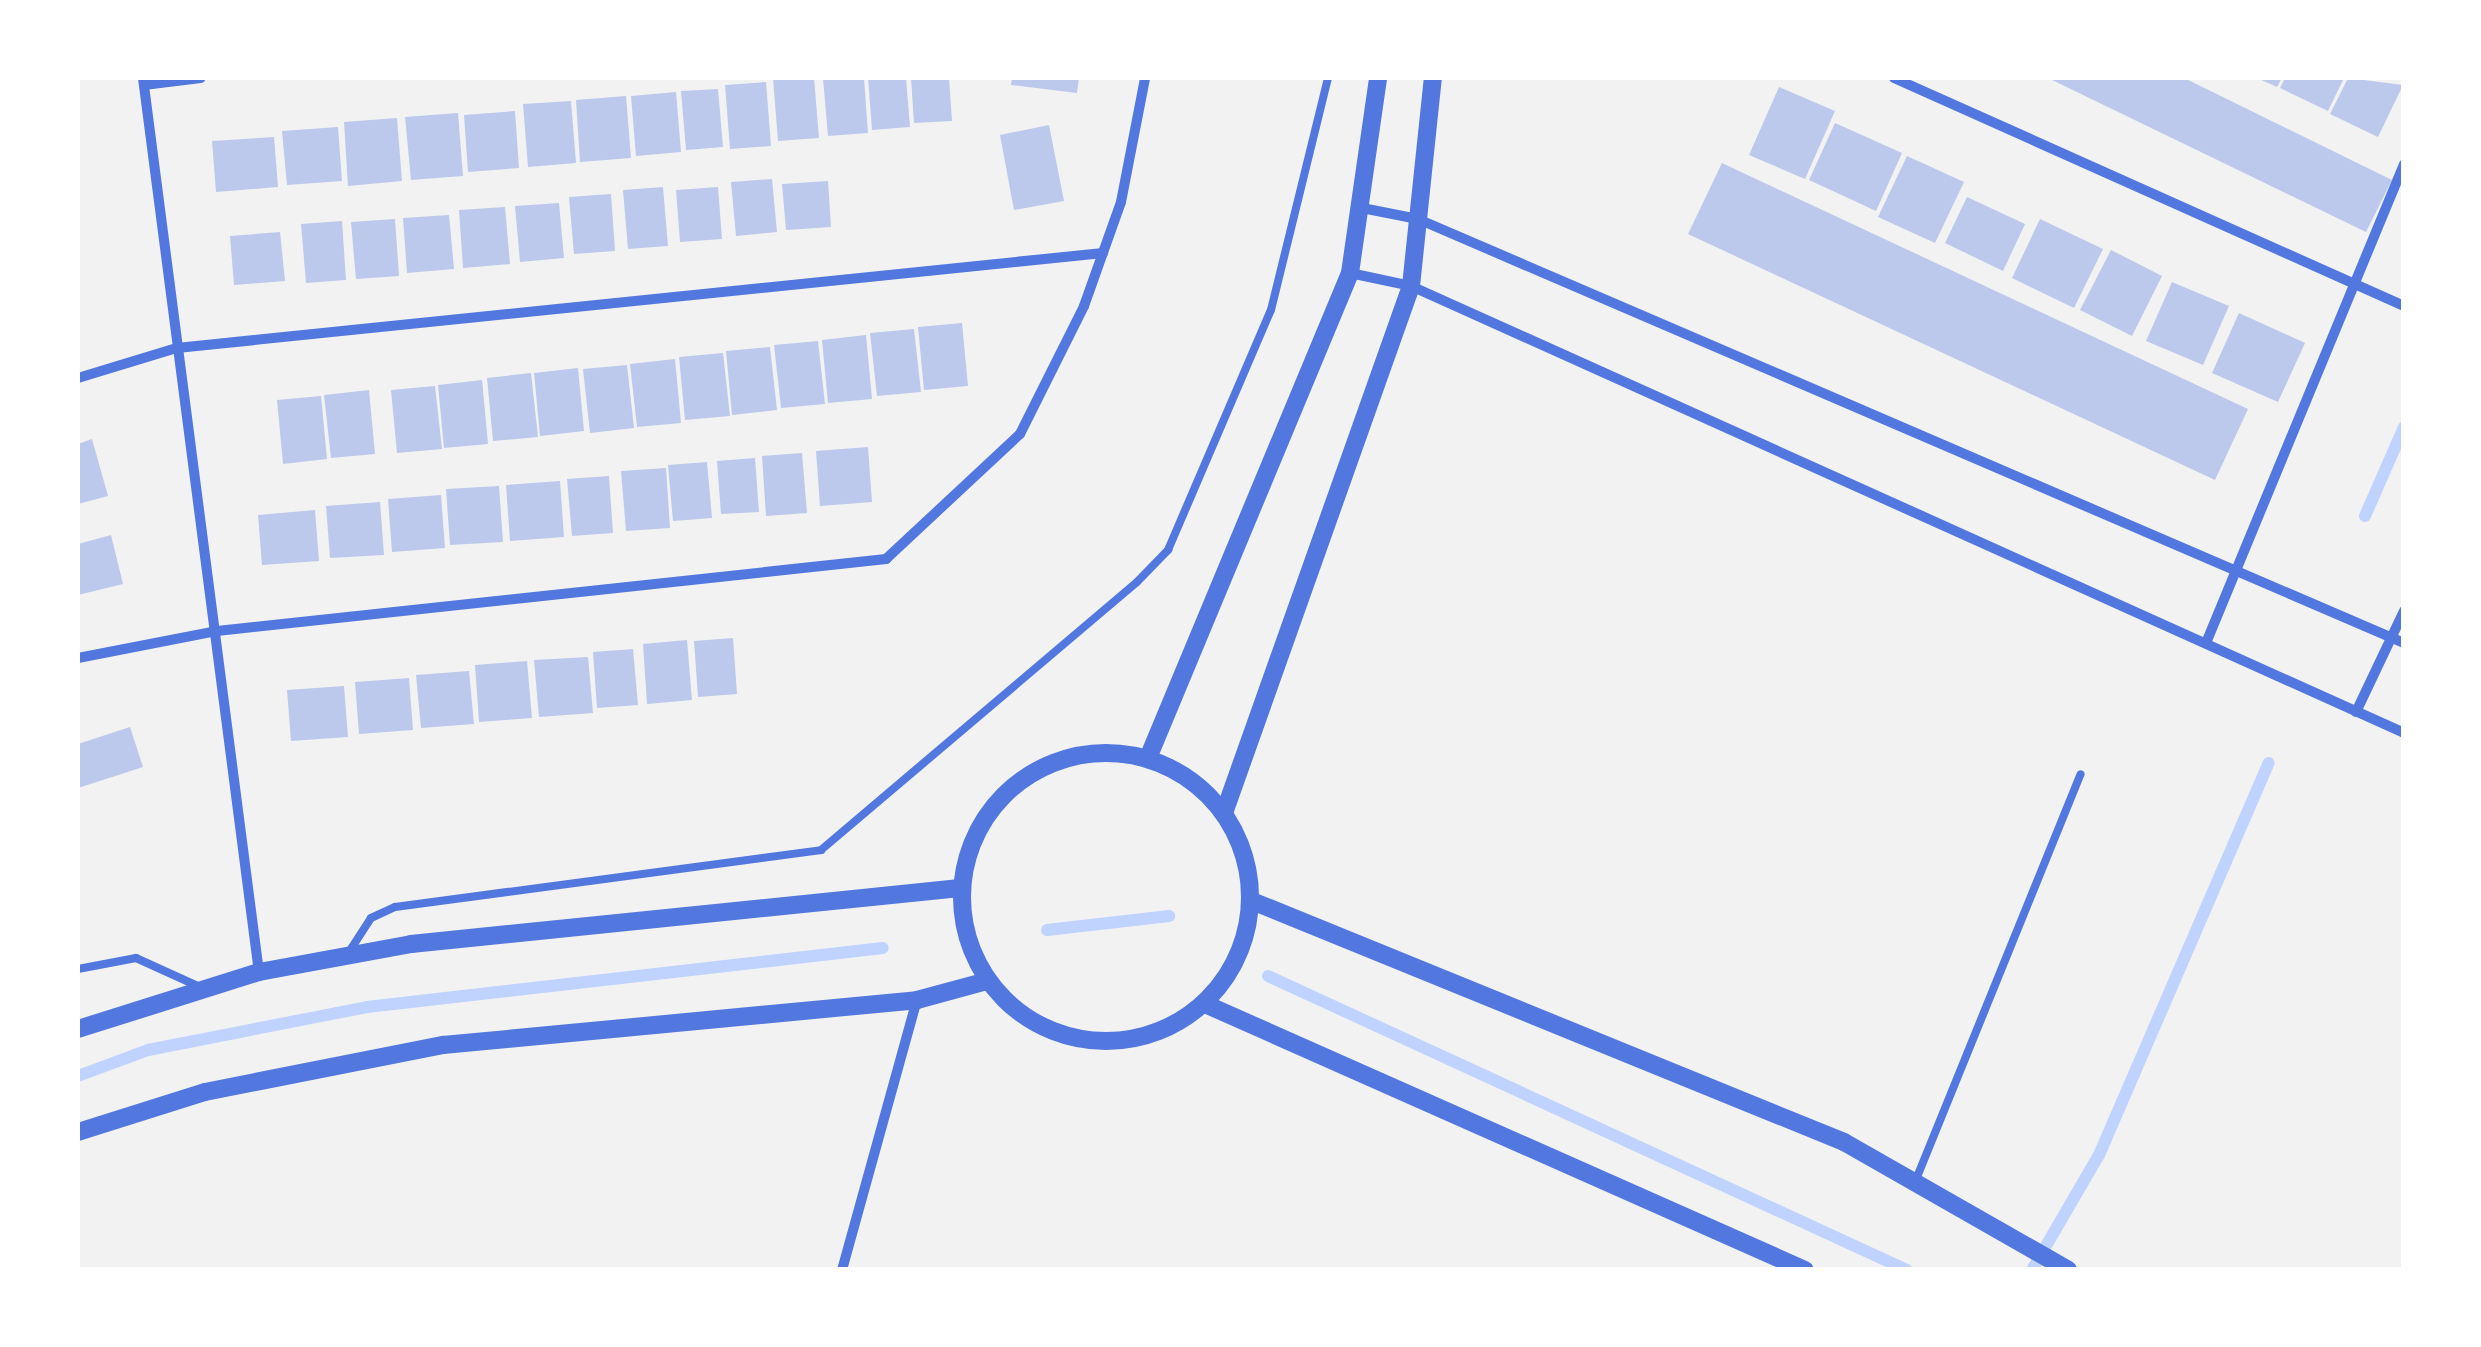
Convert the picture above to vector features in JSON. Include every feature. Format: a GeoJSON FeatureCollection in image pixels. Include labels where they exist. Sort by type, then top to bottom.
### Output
{"type":"FeatureCollection","features":[{"type":"Feature","properties":{"kind":"street"},"geometry":{"type":"LineString","coordinates":[[201,78],[143,81],[259,972]]}},
{"type":"Feature","properties":{"kind":"street"},"geometry":{"type":"LineString","coordinates":[[78,658],[217,631],[886,559],[1020,434],[1102,253],[1145,78]]}},
{"type":"Feature","properties":{"kind":"street"},"geometry":{"type":"LineString","coordinates":[[1148,758],[1350,273],[1378,78]]}},
{"type":"Feature","properties":{"kind":"street"},"geometry":{"type":"LineString","coordinates":[[1224,813],[1411,286],[1433,78]]}},
{"type":"Feature","properties":{"kind":"street"},"geometry":{"type":"LineString","coordinates":[[1894,78],[2404,306]]}},
{"type":"Feature","properties":{"kind":"street"},"geometry":{"type":"LineString","coordinates":[[2206,643],[2404,164]]}},
{"type":"Feature","properties":{"kind":"street"},"geometry":{"type":"LineString","coordinates":[[1362,208],[1418,219],[2398,641]]}},
{"type":"Feature","properties":{"kind":"street"},"geometry":{"type":"LineString","coordinates":[[78,378],[177,348],[1102,253]]}},
{"type":"Feature","properties":{"kind":"street"},"geometry":{"type":"LineString","coordinates":[[1350,273],[1411,286],[2404,733]]}},
{"type":"Feature","properties":{"kind":"street"},"geometry":{"type":"LineString","coordinates":[[2356,712],[2398,641],[2404,612]]}},
{"type":"Feature","properties":{"kind":"street"},"geometry":{"type":"LineString","coordinates":[[1148,758],[1190,779],[1224,813],[1246,854],[1252,901],[1246,939],[1205,1004],[1164,1031],[1115,1042],[1066,1037],[1021,1016],[986,981],[965,936],[960,888],[990,808],[1022,778],[1062,759],[1148,758]]}},
{"type":"Feature","properties":{"kind":"street"},"geometry":{"type":"LineString","coordinates":[[78,1029],[259,972],[347,956],[960,888]]}},
{"type":"Feature","properties":{"kind":"street"},"geometry":{"type":"LineString","coordinates":[[1252,901],[1640,1053],[1915,1182],[2068,1270]]}},
{"type":"Feature","properties":{"kind":"street"},"geometry":{"type":"LineString","coordinates":[[78,1132],[205,1092],[443,1045],[917,1000],[986,981]]}},
{"type":"Feature","properties":{"kind":"street"},"geometry":{"type":"LineString","coordinates":[[842,1270],[917,1000]]}},
{"type":"Feature","properties":{"kind":"street"},"geometry":{"type":"LineString","coordinates":[[1205,1004],[1805,1270]]}},
{"type":"Feature","properties":{"kind":"lane"},"geometry":{"type":"LineString","coordinates":[[347,956],[371,918],[395,907],[821,850],[1137,582],[1174,538],[1271,310],[1328,78]]}},
{"type":"Feature","properties":{"kind":"lane"},"geometry":{"type":"LineString","coordinates":[[1915,1182],[2081,774]]}},
{"type":"Feature","properties":{"kind":"lane"},"geometry":{"type":"LineString","coordinates":[[78,969],[136,958],[202,988]]}},
{"type":"Feature","properties":{"kind":"building"},"geometry":{"type":"Polygon","coordinates":[[[773,78],[814,78],[819,138],[778,141],[773,78]]]}},
{"type":"Feature","properties":{"kind":"building"},"geometry":{"type":"Polygon","coordinates":[[[823,78],[864,78],[868,133],[828,136],[823,78]]]}},
{"type":"Feature","properties":{"kind":"building"},"geometry":{"type":"Polygon","coordinates":[[[868,78],[906,78],[910,127],[872,130],[868,78]]]}},
{"type":"Feature","properties":{"kind":"building"},"geometry":{"type":"Polygon","coordinates":[[[911,78],[949,78],[952,121],[914,123],[911,78]]]}},
{"type":"Feature","properties":{"kind":"building"},"geometry":{"type":"Polygon","coordinates":[[[1012,78],[1079,78],[1077,93],[1011,85],[1012,78]]]}},
{"type":"Feature","properties":{"kind":"building"},"geometry":{"type":"Polygon","coordinates":[[[2048,78],[2184,78],[2392,180],[2366,232],[2048,78]]]}},
{"type":"Feature","properties":{"kind":"building"},"geometry":{"type":"Polygon","coordinates":[[[2257,78],[2282,78],[2277,87],[2257,78]]]}},
{"type":"Feature","properties":{"kind":"building"},"geometry":{"type":"Polygon","coordinates":[[[2285,78],[2344,78],[2328,111],[2280,88],[2285,78]]]}},
{"type":"Feature","properties":{"kind":"building"},"geometry":{"type":"Polygon","coordinates":[[[2348,78],[2403,85],[2378,137],[2330,114],[2348,78]]]}},
{"type":"Feature","properties":{"kind":"building"},"geometry":{"type":"Polygon","coordinates":[[[766,82],[771,146],[730,149],[725,85],[766,82]]]}},
{"type":"Feature","properties":{"kind":"building"},"geometry":{"type":"Polygon","coordinates":[[[1779,87],[1835,111],[1805,179],[1749,155],[1779,87]]]}},
{"type":"Feature","properties":{"kind":"building"},"geometry":{"type":"Polygon","coordinates":[[[718,89],[723,147],[686,150],[681,91],[718,89]]]}},
{"type":"Feature","properties":{"kind":"building"},"geometry":{"type":"Polygon","coordinates":[[[676,92],[681,152],[636,156],[631,96],[676,92]]]}},
{"type":"Feature","properties":{"kind":"building"},"geometry":{"type":"Polygon","coordinates":[[[626,96],[631,158],[580,162],[576,100],[626,96]]]}},
{"type":"Feature","properties":{"kind":"building"},"geometry":{"type":"Polygon","coordinates":[[[571,101],[576,163],[528,167],[523,104],[571,101]]]}},
{"type":"Feature","properties":{"kind":"building"},"geometry":{"type":"Polygon","coordinates":[[[515,111],[519,168],[468,172],[464,115],[515,111]]]}},
{"type":"Feature","properties":{"kind":"building"},"geometry":{"type":"Polygon","coordinates":[[[458,113],[463,176],[411,180],[405,117],[458,113]]]}},
{"type":"Feature","properties":{"kind":"building"},"geometry":{"type":"Polygon","coordinates":[[[397,118],[402,181],[348,186],[344,122],[397,118]]]}},
{"type":"Feature","properties":{"kind":"building"},"geometry":{"type":"Polygon","coordinates":[[[1835,123],[1902,153],[1876,211],[1809,180],[1835,123]]]}},
{"type":"Feature","properties":{"kind":"building"},"geometry":{"type":"Polygon","coordinates":[[[1049,125],[1064,201],[1014,210],[1000,135],[1049,125]]]}},
{"type":"Feature","properties":{"kind":"building"},"geometry":{"type":"Polygon","coordinates":[[[338,127],[342,181],[287,185],[282,131],[338,127]]]}},
{"type":"Feature","properties":{"kind":"building"},"geometry":{"type":"Polygon","coordinates":[[[274,137],[278,187],[216,192],[212,141],[274,137]]]}},
{"type":"Feature","properties":{"kind":"building"},"geometry":{"type":"Polygon","coordinates":[[[1907,156],[1964,182],[1935,243],[1878,217],[1907,156]]]}},
{"type":"Feature","properties":{"kind":"building"},"geometry":{"type":"Polygon","coordinates":[[[1722,163],[2248,409],[2215,480],[1688,234],[1722,163]]]}},
{"type":"Feature","properties":{"kind":"building"},"geometry":{"type":"Polygon","coordinates":[[[772,179],[777,232],[736,236],[731,182],[772,179]]]}},
{"type":"Feature","properties":{"kind":"building"},"geometry":{"type":"Polygon","coordinates":[[[828,181],[831,227],[786,230],[782,184],[828,181]]]}},
{"type":"Feature","properties":{"kind":"building"},"geometry":{"type":"Polygon","coordinates":[[[663,187],[668,246],[628,249],[623,190],[663,187]]]}},
{"type":"Feature","properties":{"kind":"building"},"geometry":{"type":"Polygon","coordinates":[[[718,187],[722,239],[680,242],[676,190],[718,187]]]}},
{"type":"Feature","properties":{"kind":"building"},"geometry":{"type":"Polygon","coordinates":[[[611,194],[615,251],[574,254],[569,197],[611,194]]]}},
{"type":"Feature","properties":{"kind":"building"},"geometry":{"type":"Polygon","coordinates":[[[1967,197],[2025,224],[2003,271],[1945,243],[1967,197]]]}},
{"type":"Feature","properties":{"kind":"building"},"geometry":{"type":"Polygon","coordinates":[[[559,203],[564,258],[520,262],[515,206],[559,203]]]}},
{"type":"Feature","properties":{"kind":"building"},"geometry":{"type":"Polygon","coordinates":[[[505,207],[510,264],[463,268],[459,210],[505,207]]]}},
{"type":"Feature","properties":{"kind":"building"},"geometry":{"type":"Polygon","coordinates":[[[449,215],[454,269],[407,273],[403,218],[449,215]]]}},
{"type":"Feature","properties":{"kind":"building"},"geometry":{"type":"Polygon","coordinates":[[[395,219],[399,276],[356,279],[351,222],[395,219]]]}},
{"type":"Feature","properties":{"kind":"building"},"geometry":{"type":"Polygon","coordinates":[[[2040,219],[2103,249],[2074,308],[2012,278],[2040,219]]]}},
{"type":"Feature","properties":{"kind":"building"},"geometry":{"type":"Polygon","coordinates":[[[342,221],[346,280],[306,283],[301,224],[342,221]]]}},
{"type":"Feature","properties":{"kind":"building"},"geometry":{"type":"Polygon","coordinates":[[[280,232],[285,281],[234,285],[230,236],[280,232]]]}},
{"type":"Feature","properties":{"kind":"building"},"geometry":{"type":"Polygon","coordinates":[[[2111,250],[2162,276],[2132,336],[2080,310],[2111,250]]]}},
{"type":"Feature","properties":{"kind":"building"},"geometry":{"type":"Polygon","coordinates":[[[2172,282],[2229,306],[2203,365],[2146,341],[2172,282]]]}},
{"type":"Feature","properties":{"kind":"building"},"geometry":{"type":"Polygon","coordinates":[[[2239,313],[2305,343],[2278,402],[2212,373],[2239,313]]]}},
{"type":"Feature","properties":{"kind":"building"},"geometry":{"type":"Polygon","coordinates":[[[962,323],[968,386],[924,390],[918,327],[962,323]]]}},
{"type":"Feature","properties":{"kind":"building"},"geometry":{"type":"Polygon","coordinates":[[[914,329],[921,392],[877,396],[870,333],[914,329]]]}},
{"type":"Feature","properties":{"kind":"building"},"geometry":{"type":"Polygon","coordinates":[[[866,335],[872,399],[828,403],[822,340],[866,335]]]}},
{"type":"Feature","properties":{"kind":"building"},"geometry":{"type":"Polygon","coordinates":[[[818,341],[825,404],[781,408],[774,345],[818,341]]]}},
{"type":"Feature","properties":{"kind":"building"},"geometry":{"type":"Polygon","coordinates":[[[770,347],[777,410],[732,415],[726,351],[770,347]]]}},
{"type":"Feature","properties":{"kind":"building"},"geometry":{"type":"Polygon","coordinates":[[[723,353],[730,416],[685,420],[679,357],[723,353]]]}},
{"type":"Feature","properties":{"kind":"building"},"geometry":{"type":"Polygon","coordinates":[[[675,359],[681,423],[637,427],[630,364],[675,359]]]}},
{"type":"Feature","properties":{"kind":"building"},"geometry":{"type":"Polygon","coordinates":[[[627,365],[634,428],[590,433],[583,369],[627,365]]]}},
{"type":"Feature","properties":{"kind":"building"},"geometry":{"type":"Polygon","coordinates":[[[578,368],[584,431],[540,436],[534,373],[578,368]]]}},
{"type":"Feature","properties":{"kind":"building"},"geometry":{"type":"Polygon","coordinates":[[[531,373],[538,437],[493,441],[487,378],[531,373]]]}},
{"type":"Feature","properties":{"kind":"building"},"geometry":{"type":"Polygon","coordinates":[[[482,380],[488,444],[444,448],[438,385],[482,380]]]}},
{"type":"Feature","properties":{"kind":"building"},"geometry":{"type":"Polygon","coordinates":[[[435,386],[442,449],[397,453],[391,390],[435,386]]]}},
{"type":"Feature","properties":{"kind":"building"},"geometry":{"type":"Polygon","coordinates":[[[369,390],[375,454],[331,458],[324,395],[369,390]]]}},
{"type":"Feature","properties":{"kind":"building"},"geometry":{"type":"Polygon","coordinates":[[[321,396],[327,459],[283,464],[277,400],[321,396]]]}},
{"type":"Feature","properties":{"kind":"building"},"geometry":{"type":"Polygon","coordinates":[[[92,439],[108,496],[78,504],[78,444],[92,439]]]}},
{"type":"Feature","properties":{"kind":"building"},"geometry":{"type":"Polygon","coordinates":[[[868,447],[872,502],[820,506],[816,451],[868,447]]]}},
{"type":"Feature","properties":{"kind":"building"},"geometry":{"type":"Polygon","coordinates":[[[802,453],[807,513],[766,516],[762,456],[802,453]]]}},
{"type":"Feature","properties":{"kind":"building"},"geometry":{"type":"Polygon","coordinates":[[[755,458],[759,512],[721,514],[717,461],[755,458]]]}},
{"type":"Feature","properties":{"kind":"building"},"geometry":{"type":"Polygon","coordinates":[[[707,462],[712,518],[673,521],[668,465],[707,462]]]}},
{"type":"Feature","properties":{"kind":"building"},"geometry":{"type":"Polygon","coordinates":[[[666,468],[670,528],[626,531],[621,471],[666,468]]]}},
{"type":"Feature","properties":{"kind":"building"},"geometry":{"type":"Polygon","coordinates":[[[609,476],[613,533],[572,536],[567,479],[609,476]]]}},
{"type":"Feature","properties":{"kind":"building"},"geometry":{"type":"Polygon","coordinates":[[[560,481],[564,537],[510,541],[506,485],[560,481]]]}},
{"type":"Feature","properties":{"kind":"building"},"geometry":{"type":"Polygon","coordinates":[[[499,486],[503,542],[450,545],[446,489],[499,486]]]}},
{"type":"Feature","properties":{"kind":"building"},"geometry":{"type":"Polygon","coordinates":[[[441,495],[445,548],[392,552],[388,499],[441,495]]]}},
{"type":"Feature","properties":{"kind":"building"},"geometry":{"type":"Polygon","coordinates":[[[380,502],[384,555],[330,558],[326,506],[380,502]]]}},
{"type":"Feature","properties":{"kind":"building"},"geometry":{"type":"Polygon","coordinates":[[[315,510],[319,561],[262,565],[258,515],[315,510]]]}},
{"type":"Feature","properties":{"kind":"building"},"geometry":{"type":"Polygon","coordinates":[[[111,535],[123,584],[78,595],[78,544],[111,535]]]}},
{"type":"Feature","properties":{"kind":"building"},"geometry":{"type":"Polygon","coordinates":[[[733,638],[737,694],[698,697],[694,641],[733,638]]]}},
{"type":"Feature","properties":{"kind":"building"},"geometry":{"type":"Polygon","coordinates":[[[687,640],[692,700],[647,704],[643,644],[687,640]]]}},
{"type":"Feature","properties":{"kind":"building"},"geometry":{"type":"Polygon","coordinates":[[[633,649],[638,705],[597,708],[593,652],[633,649]]]}},
{"type":"Feature","properties":{"kind":"building"},"geometry":{"type":"Polygon","coordinates":[[[588,657],[593,713],[539,717],[534,660],[588,657]]]}},
{"type":"Feature","properties":{"kind":"building"},"geometry":{"type":"Polygon","coordinates":[[[527,661],[532,718],[479,722],[475,665],[527,661]]]}},
{"type":"Feature","properties":{"kind":"building"},"geometry":{"type":"Polygon","coordinates":[[[469,671],[474,724],[421,728],[416,675],[469,671]]]}},
{"type":"Feature","properties":{"kind":"building"},"geometry":{"type":"Polygon","coordinates":[[[409,678],[413,730],[359,734],[355,682],[409,678]]]}},
{"type":"Feature","properties":{"kind":"building"},"geometry":{"type":"Polygon","coordinates":[[[344,686],[348,737],[291,741],[287,690],[344,686]]]}},
{"type":"Feature","properties":{"kind":"building"},"geometry":{"type":"Polygon","coordinates":[[[130,727],[143,767],[78,788],[78,744],[130,727]]]}},
{"type":"Feature","properties":{"kind":"waterway"},"geometry":{"type":"LineString","coordinates":[[2365,516],[2404,427]]}},
{"type":"Feature","properties":{"kind":"waterway"},"geometry":{"type":"LineString","coordinates":[[2032,1270],[2099,1155],[2269,763]]}},
{"type":"Feature","properties":{"kind":"waterway"},"geometry":{"type":"LineString","coordinates":[[1047,930],[1169,916]]}},
{"type":"Feature","properties":{"kind":"waterway"},"geometry":{"type":"LineString","coordinates":[[78,1076],[148,1050],[367,1007],[883,948]]}},
{"type":"Feature","properties":{"kind":"waterway"},"geometry":{"type":"LineString","coordinates":[[1268,976],[1907,1270]]}}]}
